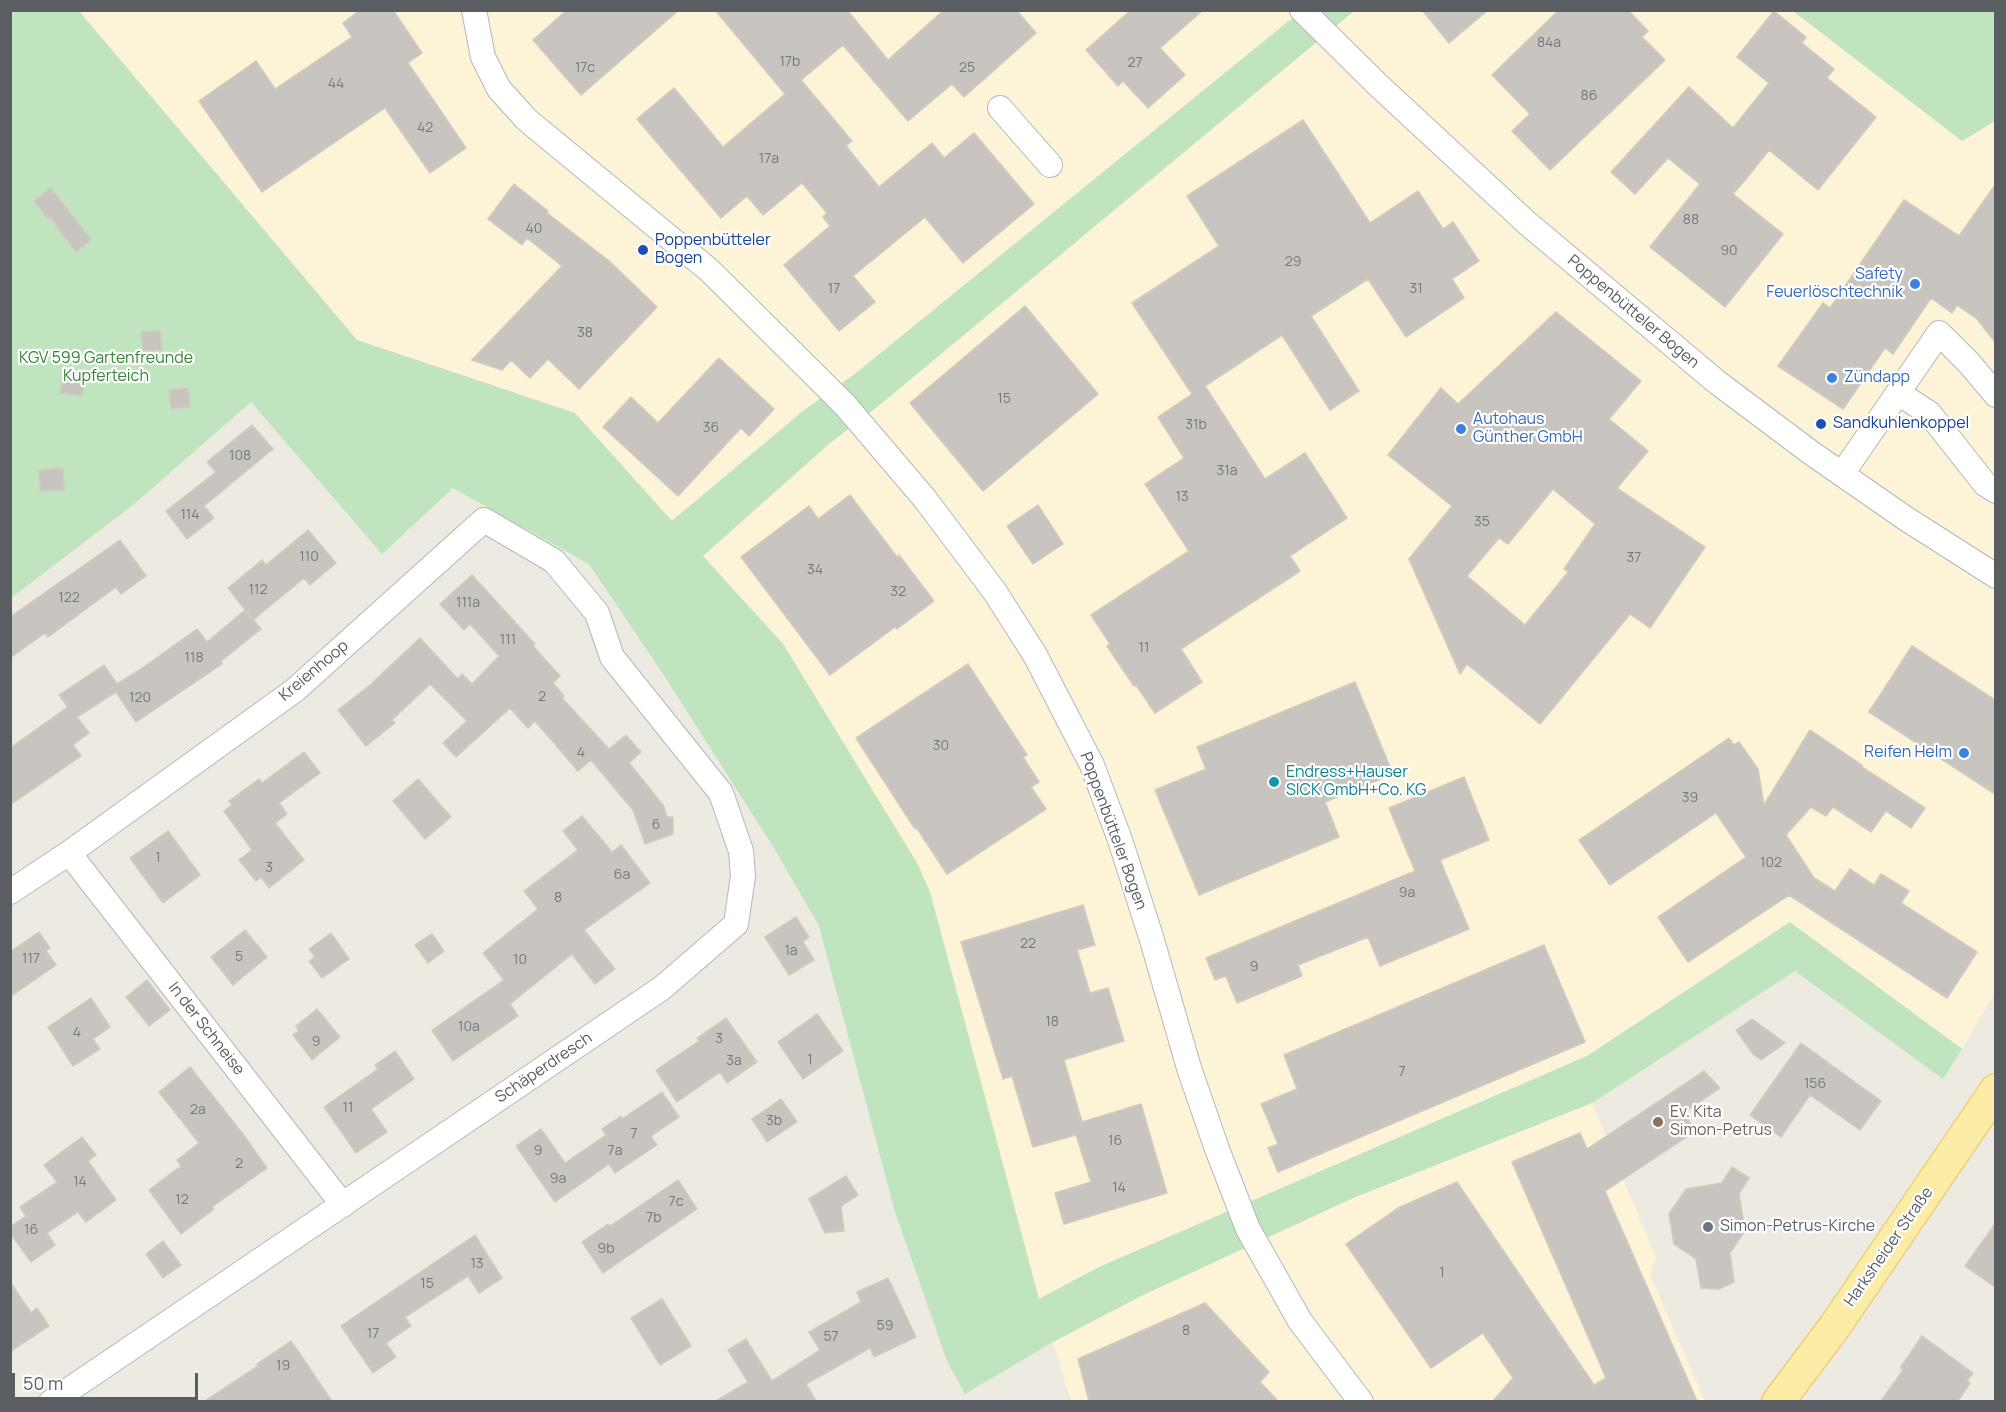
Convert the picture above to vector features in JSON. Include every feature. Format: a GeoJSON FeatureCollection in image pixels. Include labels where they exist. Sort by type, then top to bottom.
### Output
{"type":"FeatureCollection","features":[{"type":"Feature","properties":{"kind":"main road","name":"Harksheider Straße"},"geometry":{"type":"LineString","coordinates":[[1778,1401],[1841,1316],[1995,1090]]}},
{"type":"Feature","properties":{"kind":"street","name":"Poppenbütteler Bogen"},"geometry":{"type":"LineString","coordinates":[[474,10],[483,57],[500,89],[527,120],[709,270],[845,405],[925,499],[1001,601],[1035,655],[1092,765],[1120,840],[1189,1068],[1248,1229],[1300,1320],[1361,1401]]}},
{"type":"Feature","properties":{"kind":"street","name":"Poppenbütteler Bogen"},"geometry":{"type":"LineString","coordinates":[[1302,10],[1378,85],[1541,236],[1718,383],[1905,518],[1995,576]]}},
{"type":"Feature","properties":{"kind":"street"},"geometry":{"type":"LineString","coordinates":[[1000,108],[1050,165]]}},
{"type":"Feature","properties":{"kind":"street"},"geometry":{"type":"LineString","coordinates":[[1842,474],[1939,333],[1969,363],[1995,395]]}},
{"type":"Feature","properties":{"kind":"street"},"geometry":{"type":"LineString","coordinates":[[1898,393],[1929,413],[1985,484],[1995,491]]}},
{"type":"Feature","properties":{"kind":"street","name":"Kreienhoop"},"geometry":{"type":"LineString","coordinates":[[10,892],[69,853],[295,690],[484,520],[554,561],[597,613]]}},
{"type":"Feature","properties":{"kind":"street","name":"Schäperdresch"},"geometry":{"type":"LineString","coordinates":[[51,1401],[662,988],[736,924],[742,876],[741,851],[722,793],[612,657],[597,613]]}},
{"type":"Feature","properties":{"kind":"street","name":"In der Schneise"},"geometry":{"type":"LineString","coordinates":[[69,853],[343,1204]]}},
{"type":"Feature","properties":{"kind":"shaded area"},"geometry":{"type":"Polygon","coordinates":[[[79,11],[1301,11],[856,373],[803,411],[671,521],[575,413],[357,340],[79,11]]]}},
{"type":"Feature","properties":{"kind":"shaded area"},"geometry":{"type":"Polygon","coordinates":[[[1354,11],[1793,11],[1962,141],[1995,121],[1995,993],[1962,1049],[1790,922],[1587,1056],[1099,1267],[1039,1299],[930,892],[917,863],[783,644],[703,556],[830,443],[882,403],[1354,11]]]}},
{"type":"Feature","properties":{"kind":"shaded area"},"geometry":{"type":"Polygon","coordinates":[[[1592,1103],[1656,1258],[1650,1275],[1705,1401],[1071,1401],[1053,1342],[1141,1296],[1353,1198],[1592,1103]]]}},
{"type":"Feature","properties":{"kind":"green space","name":"KGV 599 Gartenfreunde Kupferteich"},"geometry":{"type":"Polygon","coordinates":[[[11,11],[79,11],[357,340],[575,413],[672,521],[803,411],[856,373],[1301,11],[1354,11],[882,403],[830,443],[703,556],[783,644],[917,863],[930,892],[1039,1299],[1099,1267],[1587,1056],[1790,922],[1962,1049],[1943,1079],[1795,971],[1592,1103],[1353,1198],[1141,1296],[1053,1342],[965,1394],[947,1361],[895,1212],[819,926],[774,848],[663,674],[589,564],[453,488],[382,554],[251,402],[133,505],[11,598],[11,11]]]}},
{"type":"Feature","properties":{"kind":"green space"},"geometry":{"type":"Polygon","coordinates":[[[1793,11],[1995,11],[1995,121],[1962,141],[1793,11]]]}},
{"type":"Feature","properties":{"kind":"building"},"geometry":{"type":"Polygon","coordinates":[[[360,10],[393,10],[422,53],[408,63],[466,148],[430,173],[385,108],[262,192],[199,101],[256,61],[275,89],[352,37],[343,23],[360,10]]]}},
{"type":"Feature","properties":{"kind":"building"},"geometry":{"type":"Polygon","coordinates":[[[567,10],[679,10],[581,95],[533,40],[567,10]]]}},
{"type":"Feature","properties":{"kind":"building"},"geometry":{"type":"Polygon","coordinates":[[[715,10],[847,10],[888,60],[944,10],[1016,10],[1036,33],[964,97],[952,84],[908,121],[843,45],[801,80],[852,141],[846,146],[879,187],[932,143],[944,158],[974,133],[1034,204],[963,263],[925,217],[853,276],[875,302],[839,331],[784,265],[830,226],[823,217],[827,213],[802,183],[763,215],[747,196],[721,218],[637,119],[674,88],[723,147],[785,94],[715,10]]]}},
{"type":"Feature","properties":{"kind":"building"},"geometry":{"type":"Polygon","coordinates":[[[1131,10],[1203,10],[1160,48],[1185,75],[1148,108],[1123,81],[1118,86],[1086,50],[1131,10]]]}},
{"type":"Feature","properties":{"kind":"building"},"geometry":{"type":"Polygon","coordinates":[[[1422,10],[1488,10],[1449,43],[1422,10]]]}},
{"type":"Feature","properties":{"kind":"building"},"geometry":{"type":"Polygon","coordinates":[[[1559,10],[1628,10],[1648,31],[1642,37],[1665,60],[1550,170],[1512,131],[1530,114],[1492,75],[1559,10]]]}},
{"type":"Feature","properties":{"kind":"building"},"geometry":{"type":"Polygon","coordinates":[[[1774,11],[1806,37],[1802,43],[1834,69],[1827,78],[1876,117],[1818,190],[1769,150],[1733,194],[1783,234],[1725,307],[1650,247],[1700,184],[1668,158],[1635,194],[1611,172],[1689,87],[1733,128],[1769,83],[1737,57],[1774,11]]]}},
{"type":"Feature","properties":{"kind":"building"},"geometry":{"type":"Polygon","coordinates":[[[1303,120],[1370,223],[1418,191],[1443,229],[1453,222],[1479,261],[1452,279],[1464,298],[1406,337],[1368,279],[1311,316],[1359,391],[1330,410],[1282,335],[1205,386],[1265,479],[1305,453],[1347,518],[1290,556],[1300,571],[1181,649],[1202,682],[1155,713],[1107,646],[1110,644],[1091,615],[1189,551],[1145,484],[1184,458],[1158,417],[1192,394],[1132,303],[1219,246],[1187,196],[1303,120]]]}},
{"type":"Feature","properties":{"kind":"building"},"geometry":{"type":"Polygon","coordinates":[[[514,184],[548,211],[547,213],[608,260],[657,307],[579,389],[548,359],[530,378],[511,360],[502,370],[472,360],[562,266],[527,238],[522,245],[488,219],[514,184]]]}},
{"type":"Feature","properties":{"kind":"building"},"geometry":{"type":"Polygon","coordinates":[[[1995,185],[1995,342],[1977,319],[1957,305],[1952,313],[1931,298],[1893,354],[1885,348],[1843,409],[1778,366],[1823,303],[1830,308],[1904,200],[1959,236],[1995,185]]]}},
{"type":"Feature","properties":{"kind":"building"},"geometry":{"type":"Polygon","coordinates":[[[51,188],[91,240],[76,252],[50,217],[48,219],[34,201],[51,188]]]}},
{"type":"Feature","properties":{"kind":"building"},"geometry":{"type":"Polygon","coordinates":[[[1025,306],[1098,394],[983,491],[910,403],[1025,306]]]}},
{"type":"Feature","properties":{"kind":"building"},"geometry":{"type":"Polygon","coordinates":[[[1556,312],[1641,381],[1609,419],[1648,451],[1617,488],[1705,547],[1650,628],[1630,614],[1540,724],[1467,664],[1460,674],[1409,559],[1452,506],[1388,455],[1441,388],[1458,404],[1556,312]],[[1553,489],[1508,544],[1499,538],[1467,576],[1525,625],[1568,572],[1564,569],[1595,524],[1553,489]]]}},
{"type":"Feature","properties":{"kind":"building"},"geometry":{"type":"Polygon","coordinates":[[[160,331],[162,350],[143,351],[141,332],[160,331]]]}},
{"type":"Feature","properties":{"kind":"building"},"geometry":{"type":"Polygon","coordinates":[[[719,358],[774,409],[749,436],[741,428],[678,496],[603,427],[631,397],[658,423],[719,358]]]}},
{"type":"Feature","properties":{"kind":"building"},"geometry":{"type":"Polygon","coordinates":[[[63,372],[85,375],[82,396],[60,393],[63,372]]]}},
{"type":"Feature","properties":{"kind":"building"},"geometry":{"type":"Polygon","coordinates":[[[188,388],[190,407],[171,409],[169,390],[188,388]]]}},
{"type":"Feature","properties":{"kind":"building"},"geometry":{"type":"Polygon","coordinates":[[[252,425],[273,449],[204,506],[214,518],[187,539],[166,511],[216,472],[207,462],[252,425]]]}},
{"type":"Feature","properties":{"kind":"building"},"geometry":{"type":"Polygon","coordinates":[[[63,468],[64,490],[40,491],[39,470],[63,468]]]}},
{"type":"Feature","properties":{"kind":"building"},"geometry":{"type":"Polygon","coordinates":[[[850,495],[934,601],[830,675],[741,557],[809,506],[818,519],[850,495]]]}},
{"type":"Feature","properties":{"kind":"building"},"geometry":{"type":"Polygon","coordinates":[[[1038,505],[1063,544],[1033,564],[1007,526],[1038,505]]]}},
{"type":"Feature","properties":{"kind":"building"},"geometry":{"type":"Polygon","coordinates":[[[308,530],[336,563],[310,585],[304,578],[253,620],[228,588],[262,560],[266,565],[308,530]]]}},
{"type":"Feature","properties":{"kind":"building"},"geometry":{"type":"Polygon","coordinates":[[[120,540],[146,576],[121,594],[116,587],[48,637],[45,633],[10,658],[10,617],[120,540]]]}},
{"type":"Feature","properties":{"kind":"building"},"geometry":{"type":"Polygon","coordinates":[[[472,575],[535,644],[533,646],[560,676],[553,683],[564,696],[562,698],[609,749],[626,735],[641,752],[629,763],[663,805],[667,817],[673,817],[673,834],[645,844],[633,810],[591,760],[578,771],[535,721],[528,728],[510,708],[456,757],[443,743],[467,721],[430,684],[392,720],[395,723],[366,746],[338,710],[370,685],[420,638],[458,679],[462,674],[472,684],[499,656],[470,624],[464,630],[440,604],[472,575]]]}},
{"type":"Feature","properties":{"kind":"building"},"geometry":{"type":"Polygon","coordinates":[[[245,610],[261,629],[221,661],[222,664],[136,722],[116,692],[77,717],[89,733],[73,745],[81,756],[10,805],[10,748],[68,707],[59,695],[104,665],[117,684],[197,629],[207,642],[245,610]]]}},
{"type":"Feature","properties":{"kind":"building","name":"Reifen Helm"},"geometry":{"type":"Polygon","coordinates":[[[1912,646],[1995,700],[1995,794],[1869,712],[1912,646]]]}},
{"type":"Feature","properties":{"kind":"building"},"geometry":{"type":"Polygon","coordinates":[[[968,664],[1027,755],[1023,757],[1039,782],[1031,787],[1046,809],[947,874],[856,738],[968,664]]]}},
{"type":"Feature","properties":{"kind":"building","name":"Endress+Hauser SICK GmbH+Co. KG"},"geometry":{"type":"Polygon","coordinates":[[[1355,682],[1393,774],[1325,802],[1339,837],[1199,895],[1155,790],[1206,769],[1197,747],[1355,682]]]}},
{"type":"Feature","properties":{"kind":"building"},"geometry":{"type":"Polygon","coordinates":[[[1810,730],[1925,808],[1911,828],[1886,811],[1871,832],[1833,807],[1826,816],[1811,807],[1786,835],[1814,878],[1835,891],[1850,869],[1874,885],[1881,874],[1909,891],[1901,903],[1977,952],[1947,998],[1789,895],[1688,962],[1658,917],[1746,857],[1716,813],[1610,885],[1579,840],[1729,738],[1734,745],[1739,742],[1758,769],[1764,805],[1810,730]]]}},
{"type":"Feature","properties":{"kind":"building"},"geometry":{"type":"Polygon","coordinates":[[[304,752],[320,773],[279,803],[287,814],[275,823],[304,860],[269,888],[261,877],[256,881],[239,860],[252,850],[224,811],[232,805],[229,801],[259,779],[262,783],[304,752]]]}},
{"type":"Feature","properties":{"kind":"building"},"geometry":{"type":"Polygon","coordinates":[[[1464,777],[1489,840],[1440,860],[1469,929],[1380,966],[1368,937],[1298,965],[1302,976],[1237,1003],[1226,976],[1215,980],[1206,958],[1415,871],[1389,808],[1464,777]]]}},
{"type":"Feature","properties":{"kind":"building"},"geometry":{"type":"Polygon","coordinates":[[[418,779],[451,817],[425,839],[393,801],[418,779]]]}},
{"type":"Feature","properties":{"kind":"building"},"geometry":{"type":"Polygon","coordinates":[[[582,816],[612,852],[621,845],[650,883],[584,930],[615,969],[595,984],[572,954],[510,1004],[518,1016],[453,1061],[432,1030],[504,980],[483,953],[538,909],[524,891],[578,850],[563,831],[582,816]]]}},
{"type":"Feature","properties":{"kind":"building"},"geometry":{"type":"Polygon","coordinates":[[[168,831],[200,875],[163,903],[130,858],[168,831]]]}},
{"type":"Feature","properties":{"kind":"building"},"geometry":{"type":"Polygon","coordinates":[[[1083,905],[1095,945],[1077,950],[1090,993],[1108,988],[1124,1041],[1064,1060],[1082,1122],[1141,1104],[1167,1193],[1064,1224],[1055,1193],[1091,1182],[1076,1135],[1033,1147],[1012,1076],[1003,1079],[961,942],[1083,905]]]}},
{"type":"Feature","properties":{"kind":"building"},"geometry":{"type":"Polygon","coordinates":[[[796,917],[809,937],[803,942],[814,960],[789,975],[765,937],[796,917]]]}},
{"type":"Feature","properties":{"kind":"building"},"geometry":{"type":"Polygon","coordinates":[[[245,930],[267,957],[233,985],[211,957],[245,930]]]}},
{"type":"Feature","properties":{"kind":"building"},"geometry":{"type":"Polygon","coordinates":[[[39,932],[50,948],[46,951],[56,965],[10,997],[10,952],[39,932]]]}},
{"type":"Feature","properties":{"kind":"building"},"geometry":{"type":"Polygon","coordinates":[[[331,933],[349,959],[322,978],[309,961],[315,957],[309,949],[331,933]]]}},
{"type":"Feature","properties":{"kind":"building"},"geometry":{"type":"Polygon","coordinates":[[[432,934],[444,951],[428,963],[415,945],[432,934]]]}},
{"type":"Feature","properties":{"kind":"building"},"geometry":{"type":"Polygon","coordinates":[[[1544,945],[1585,1042],[1278,1172],[1268,1148],[1278,1144],[1261,1104],[1297,1089],[1284,1055],[1544,945]]]}},
{"type":"Feature","properties":{"kind":"building"},"geometry":{"type":"Polygon","coordinates":[[[147,980],[170,1010],[149,1026],[126,997],[147,980]]]}},
{"type":"Feature","properties":{"kind":"building"},"geometry":{"type":"Polygon","coordinates":[[[91,998],[110,1027],[93,1039],[100,1049],[73,1066],[48,1027],[91,998]]]}},
{"type":"Feature","properties":{"kind":"building"},"geometry":{"type":"Polygon","coordinates":[[[317,1009],[340,1037],[312,1060],[293,1035],[299,1031],[296,1026],[317,1009]]]}},
{"type":"Feature","properties":{"kind":"building"},"geometry":{"type":"Polygon","coordinates":[[[817,1014],[843,1051],[803,1079],[778,1042],[817,1014]]]}},
{"type":"Feature","properties":{"kind":"building"},"geometry":{"type":"Polygon","coordinates":[[[726,1018],[757,1062],[727,1083],[720,1072],[677,1102],[656,1070],[699,1041],[697,1038],[726,1018]]]}},
{"type":"Feature","properties":{"kind":"building"},"geometry":{"type":"Polygon","coordinates":[[[1752,1019],[1785,1043],[1761,1060],[1753,1054],[1736,1030],[1752,1019]]]}},
{"type":"Feature","properties":{"kind":"building"},"geometry":{"type":"Polygon","coordinates":[[[1801,1043],[1881,1101],[1860,1130],[1810,1095],[1781,1137],[1750,1115],[1801,1043]]]}},
{"type":"Feature","properties":{"kind":"building"},"geometry":{"type":"Polygon","coordinates":[[[395,1051],[414,1079],[371,1109],[387,1132],[356,1153],[324,1107],[378,1069],[375,1065],[395,1051]]]}},
{"type":"Feature","properties":{"kind":"building"},"geometry":{"type":"Polygon","coordinates":[[[190,1067],[267,1168],[212,1207],[214,1209],[181,1234],[149,1190],[181,1166],[177,1160],[199,1143],[159,1092],[190,1067]]]}},
{"type":"Feature","properties":{"kind":"building"},"geometry":{"type":"Polygon","coordinates":[[[1704,1071],[1720,1088],[1685,1112],[1694,1132],[1605,1191],[1697,1401],[1493,1401],[1513,1378],[1483,1333],[1431,1368],[1346,1244],[1398,1208],[1457,1182],[1594,1385],[1606,1378],[1512,1162],[1580,1133],[1587,1149],[1704,1071]]]}},
{"type":"Feature","properties":{"kind":"building"},"geometry":{"type":"Polygon","coordinates":[[[662,1092],[679,1117],[651,1136],[657,1145],[615,1173],[609,1164],[555,1202],[516,1146],[541,1129],[565,1163],[606,1135],[602,1129],[621,1116],[622,1119],[662,1092]]]}},
{"type":"Feature","properties":{"kind":"building"},"geometry":{"type":"Polygon","coordinates":[[[781,1099],[797,1122],[767,1142],[752,1119],[781,1099]]]}},
{"type":"Feature","properties":{"kind":"building"},"geometry":{"type":"Polygon","coordinates":[[[82,1137],[96,1155],[88,1161],[116,1200],[86,1222],[78,1212],[47,1233],[55,1245],[31,1262],[10,1233],[10,1227],[26,1216],[20,1207],[57,1182],[44,1165],[82,1137]]]}},
{"type":"Feature","properties":{"kind":"building","name":"Simon-Petrus-Kirche"},"geometry":{"type":"Polygon","coordinates":[[[1732,1167],[1749,1178],[1739,1194],[1745,1231],[1730,1253],[1734,1282],[1719,1289],[1701,1288],[1696,1259],[1674,1244],[1669,1214],[1686,1189],[1722,1183],[1732,1167]]]}},
{"type":"Feature","properties":{"kind":"building"},"geometry":{"type":"Polygon","coordinates":[[[846,1176],[858,1195],[841,1206],[844,1231],[825,1233],[809,1199],[846,1176]]]}},
{"type":"Feature","properties":{"kind":"building"},"geometry":{"type":"Polygon","coordinates":[[[678,1180],[697,1209],[603,1273],[582,1242],[678,1180]]]}},
{"type":"Feature","properties":{"kind":"building"},"geometry":{"type":"Polygon","coordinates":[[[1995,1224],[1995,1287],[1965,1266],[1995,1224]]]}},
{"type":"Feature","properties":{"kind":"building"},"geometry":{"type":"Polygon","coordinates":[[[475,1235],[502,1278],[479,1293],[468,1276],[405,1317],[411,1326],[386,1343],[396,1357],[373,1373],[341,1326],[475,1235]]]}},
{"type":"Feature","properties":{"kind":"building"},"geometry":{"type":"Polygon","coordinates":[[[163,1241],[181,1265],[163,1278],[146,1254],[163,1241]]]}},
{"type":"Feature","properties":{"kind":"building"},"geometry":{"type":"Polygon","coordinates":[[[888,1278],[916,1337],[874,1357],[870,1348],[806,1384],[816,1401],[716,1401],[748,1382],[728,1350],[746,1339],[772,1381],[820,1350],[809,1332],[861,1302],[857,1292],[888,1278]]]}},
{"type":"Feature","properties":{"kind":"building"},"geometry":{"type":"Polygon","coordinates":[[[10,1282],[31,1313],[37,1308],[49,1326],[10,1352],[10,1282]]]}},
{"type":"Feature","properties":{"kind":"building"},"geometry":{"type":"Polygon","coordinates":[[[662,1299],[691,1346],[660,1365],[631,1318],[662,1299]]]}},
{"type":"Feature","properties":{"kind":"building"},"geometry":{"type":"Polygon","coordinates":[[[1205,1303],[1269,1372],[1260,1382],[1278,1401],[1089,1401],[1078,1359],[1205,1303]]]}},
{"type":"Feature","properties":{"kind":"building"},"geometry":{"type":"Polygon","coordinates":[[[1922,1336],[1973,1373],[1967,1381],[1970,1383],[1958,1401],[1881,1401],[1903,1370],[1901,1367],[1922,1336]]]}},
{"type":"Feature","properties":{"kind":"building"},"geometry":{"type":"Polygon","coordinates":[[[291,1341],[332,1401],[205,1401],[258,1366],[257,1364],[291,1341]]]}},
{"type":"Feature","properties":{"kind":"place","name":"Poppenbütteler Bogen"},"geometry":{"type":"Point","coordinates":[643,250]}},
{"type":"Feature","properties":{"kind":"place","name":"Safety Feuerlöschtechnik"},"geometry":{"type":"Point","coordinates":[1915,284]}},
{"type":"Feature","properties":{"kind":"place","name":"Zündapp"},"geometry":{"type":"Point","coordinates":[1832,378]}},
{"type":"Feature","properties":{"kind":"place","name":"Sandkuhlenkoppel"},"geometry":{"type":"Point","coordinates":[1821,424]}},
{"type":"Feature","properties":{"kind":"place","name":"Autohaus Günther GmbH"},"geometry":{"type":"Point","coordinates":[1461,429]}},
{"type":"Feature","properties":{"kind":"place","name":"Reifen Helm"},"geometry":{"type":"Point","coordinates":[1964,753]}},
{"type":"Feature","properties":{"kind":"place","name":"Endress+Hauser SICK GmbH+Co. KG"},"geometry":{"type":"Point","coordinates":[1274,782]}},
{"type":"Feature","properties":{"kind":"place","name":"Ev. Kita Simon-Petrus"},"geometry":{"type":"Point","coordinates":[1658,1122]}},
{"type":"Feature","properties":{"kind":"place","name":"Simon-Petrus-Kirche"},"geometry":{"type":"Point","coordinates":[1708,1227]}}]}
